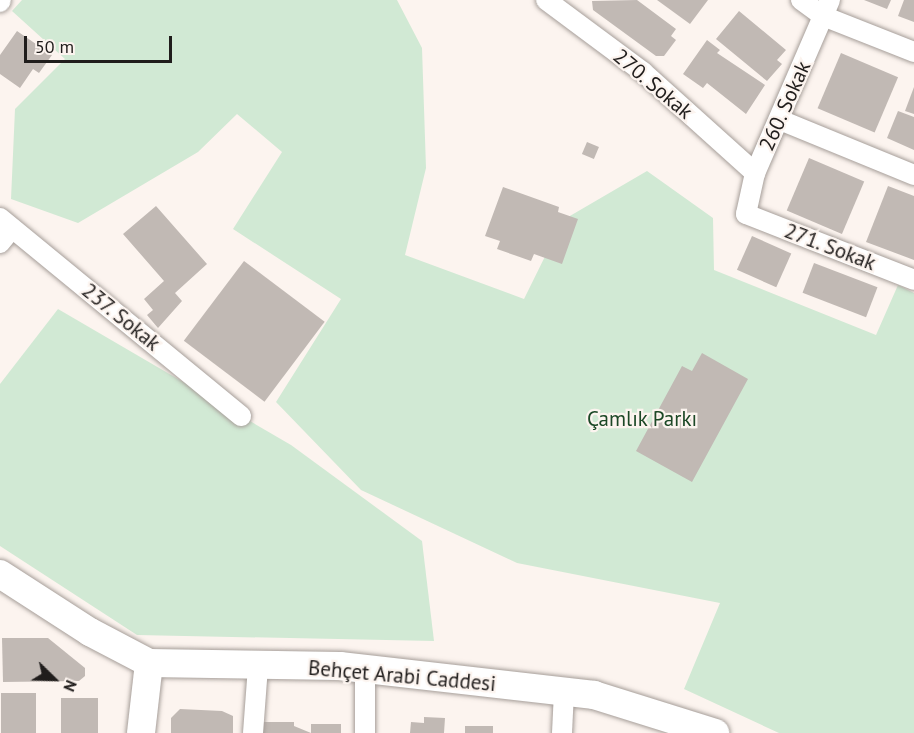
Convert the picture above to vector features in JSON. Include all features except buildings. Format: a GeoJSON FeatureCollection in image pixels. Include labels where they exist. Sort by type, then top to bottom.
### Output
{"type":"FeatureCollection","features":[{"type":"Feature","properties":{"kind":"main road","name":"Behçet Arabi Caddesi"},"geometry":{"type":"LineString","coordinates":[[0,574],[90,632],[149,663],[365,669],[594,695],[715,733]]}},
{"type":"Feature","properties":{"kind":"main road"},"geometry":{"type":"LineString","coordinates":[[141,733],[149,663]]}},
{"type":"Feature","properties":{"kind":"street","name":"270. Sokak"},"geometry":{"type":"LineString","coordinates":[[546,0],[643,72],[755,172]]}},
{"type":"Feature","properties":{"kind":"street"},"geometry":{"type":"LineString","coordinates":[[801,0],[826,8],[914,52]]}},
{"type":"Feature","properties":{"kind":"street","name":"260. Sokak"},"geometry":{"type":"LineString","coordinates":[[746,214],[755,172],[780,120],[826,8]]}},
{"type":"Feature","properties":{"kind":"street"},"geometry":{"type":"LineString","coordinates":[[780,120],[914,175]]}},
{"type":"Feature","properties":{"kind":"street","name":"271. Sokak"},"geometry":{"type":"LineString","coordinates":[[746,214],[914,279]]}},
{"type":"Feature","properties":{"kind":"street","name":"237. Sokak"},"geometry":{"type":"LineString","coordinates":[[4,230],[241,416]]}},
{"type":"Feature","properties":{"kind":"street"},"geometry":{"type":"LineString","coordinates":[[253,733],[258,666]]}},
{"type":"Feature","properties":{"kind":"street"},"geometry":{"type":"LineString","coordinates":[[365,669],[365,733]]}},
{"type":"Feature","properties":{"kind":"street"},"geometry":{"type":"LineString","coordinates":[[562,733],[564,692]]}},
{"type":"Feature","properties":{"kind":"green space","name":"Çamlık Parkı"},"geometry":{"type":"Polygon","coordinates":[[[22,0],[397,0],[422,48],[426,168],[405,255],[524,299],[563,220],[647,171],[713,218],[714,270],[876,335],[898,285],[914,293],[914,733],[779,733],[684,689],[720,603],[517,563],[361,490],[276,402],[341,299],[233,229],[282,152],[237,114],[198,152],[78,223],[11,199],[15,109],[65,59],[12,11],[22,0]]]}},
{"type":"Feature","properties":{"kind":"green space"},"geometry":{"type":"Polygon","coordinates":[[[58,309],[291,445],[422,541],[434,641],[137,635],[0,546],[0,384],[58,309]]]}}]}
